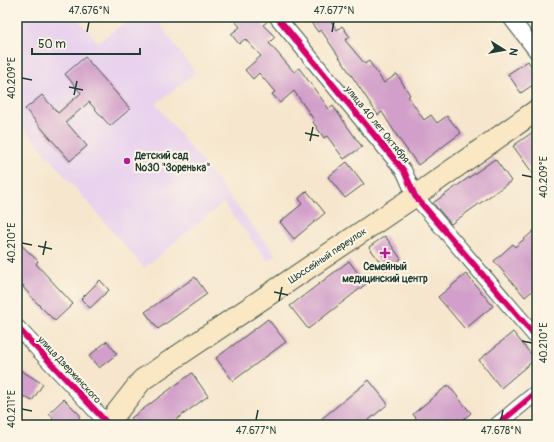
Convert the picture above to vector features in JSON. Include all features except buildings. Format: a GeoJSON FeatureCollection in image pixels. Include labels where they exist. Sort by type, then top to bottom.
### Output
{"type":"FeatureCollection","features":[{"type":"Feature","properties":{"kind":"main road","name":"Шоссейный переулок"},"geometry":{"type":"LineString","coordinates":[[108,424],[142,380],[415,196],[537,110]]}},
{"type":"Feature","properties":{"kind":"street","name":"улица 40 лет Октября"},"geometry":{"type":"LineString","coordinates":[[277,17],[404,171],[415,196],[537,338]]}},
{"type":"Feature","properties":{"kind":"street"},"geometry":{"type":"LineString","coordinates":[[510,17],[537,52]]}},
{"type":"Feature","properties":{"kind":"street","name":"улица Дзержинского"},"geometry":{"type":"LineString","coordinates":[[17,327],[108,424]]}},
{"type":"Feature","properties":{"kind":"street"},"geometry":{"type":"LineString","coordinates":[[498,425],[537,392]]}},
{"type":"Feature","properties":{"kind":"shaded area","name":"Детский сад №30 \"Зоренька\""},"geometry":{"type":"Polygon","coordinates":[[[17,17],[76,17],[98,42],[133,17],[155,17],[195,73],[156,104],[276,255],[268,261],[223,203],[144,268],[17,120],[17,17]]]}},
{"type":"Feature","properties":{"kind":"cycle path"},"geometry":{"type":"LineString","coordinates":[[277,17],[404,171],[415,196],[537,338]]}},
{"type":"Feature","properties":{"kind":"cycle path"},"geometry":{"type":"LineString","coordinates":[[17,327],[109,425]]}},
{"type":"Feature","properties":{"kind":"cycle path"},"geometry":{"type":"LineString","coordinates":[[497,425],[537,392]]}},
{"type":"Feature","properties":{"kind":"place","name":"Детский сад №30 \"Зоренька\""},"geometry":{"type":"Point","coordinates":[127,161]}},
{"type":"Feature","properties":{"kind":"place","name":"Семейный медицинский центр"},"geometry":{"type":"Point","coordinates":[385,253]}}]}
